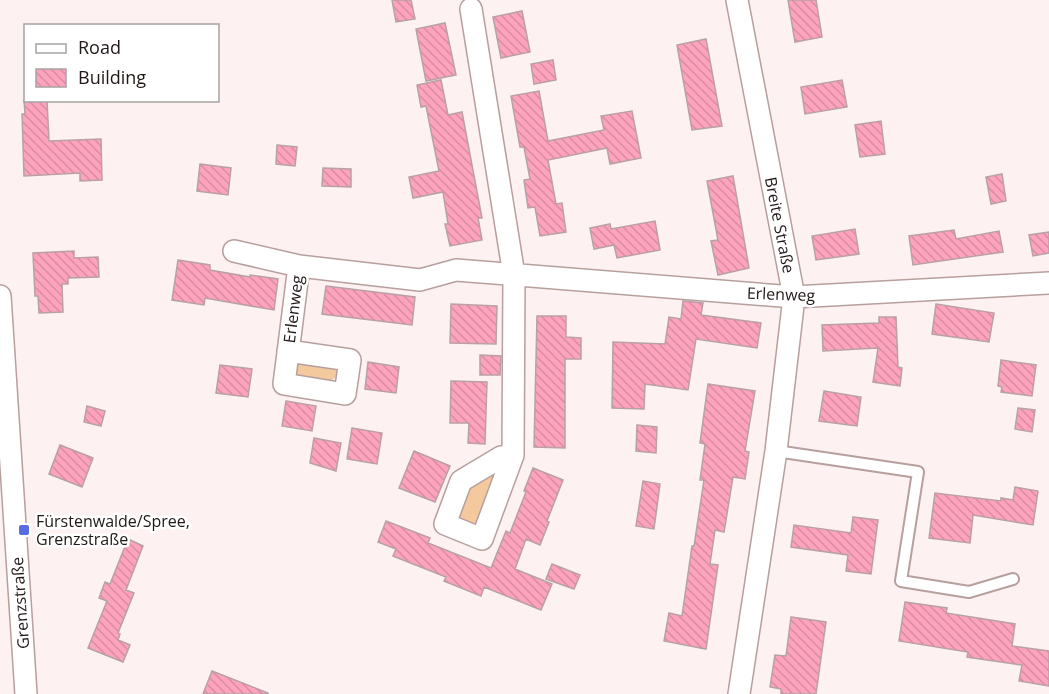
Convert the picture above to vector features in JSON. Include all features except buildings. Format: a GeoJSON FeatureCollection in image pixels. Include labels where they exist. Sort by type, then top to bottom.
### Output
{"type":"FeatureCollection","features":[{"type":"Feature","properties":{"kind":"street","name":"Breite Straße"},"geometry":{"type":"LineString","coordinates":[[737,0],[794,297],[776,451],[739,694]]}},
{"type":"Feature","properties":{"kind":"street"},"geometry":{"type":"LineString","coordinates":[[471,9],[514,275],[513,455]]}},
{"type":"Feature","properties":{"kind":"street","name":"Erlenweg"},"geometry":{"type":"LineString","coordinates":[[234,251],[299,266],[420,280],[456,270],[794,297],[1049,283]]}},
{"type":"Feature","properties":{"kind":"street","name":"Erlenweg"},"geometry":{"type":"LineString","coordinates":[[288,351],[299,266]]}},
{"type":"Feature","properties":{"kind":"street","name":"Grenzstraße"},"geometry":{"type":"LineString","coordinates":[[0,296],[3,393],[26,694]]}},
{"type":"Feature","properties":{"kind":"lane"},"geometry":{"type":"LineString","coordinates":[[776,451],[918,472],[901,581],[969,592],[1013,579]]}},
{"type":"Feature","properties":{"kind":"shaded area"},"geometry":{"type":"Polygon","coordinates":[[[298,361],[334,367],[337,370],[336,377],[331,381],[297,376],[293,372],[298,361]]]}},
{"type":"Feature","properties":{"kind":"shaded area"},"geometry":{"type":"Polygon","coordinates":[[[498,468],[481,520],[469,526],[461,523],[456,510],[466,486],[498,468]]]}},
{"type":"Feature","properties":{"kind":"place","name":"Fürstenwalde/Spree, Grenzstraße"},"geometry":{"type":"Point","coordinates":[24,530]}}]}
